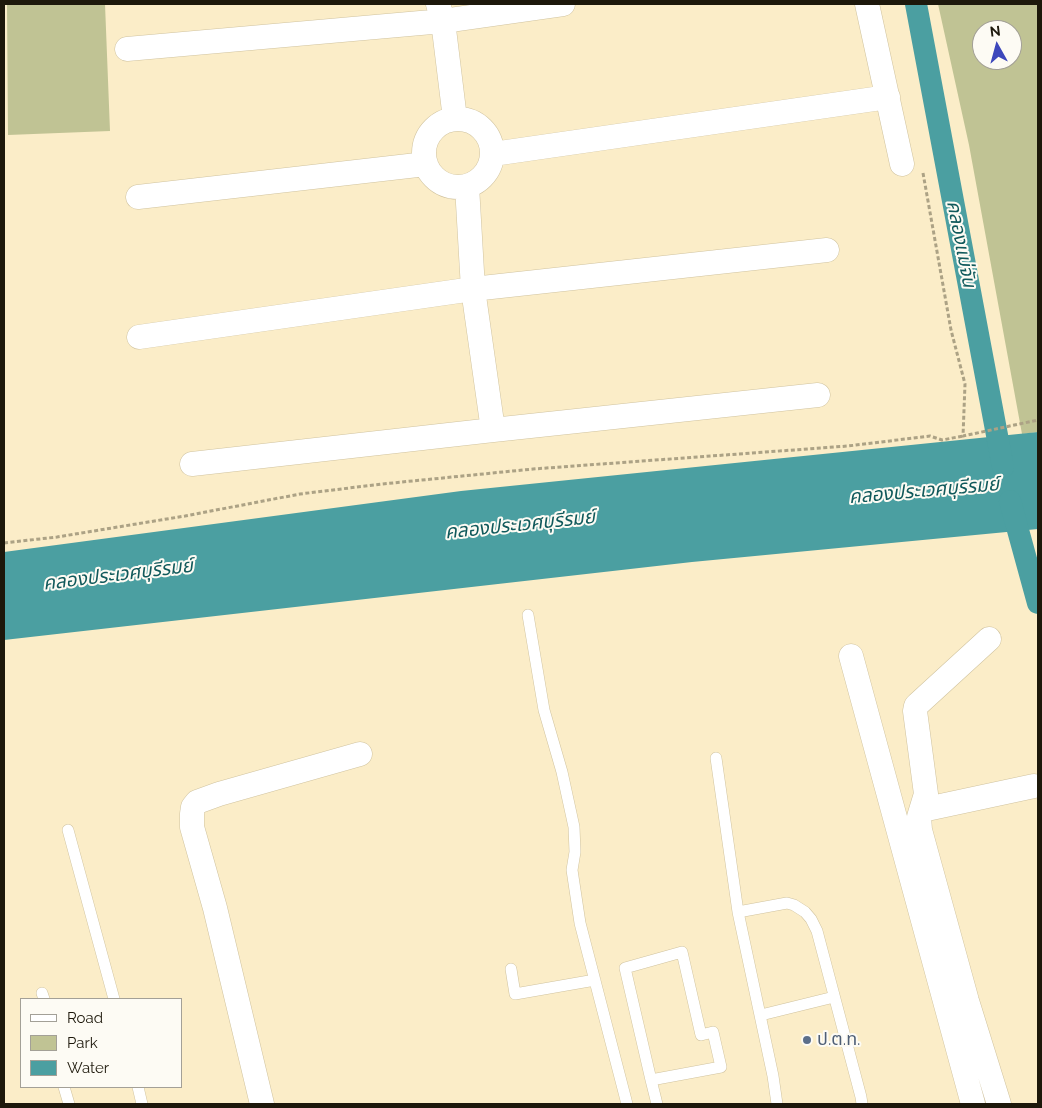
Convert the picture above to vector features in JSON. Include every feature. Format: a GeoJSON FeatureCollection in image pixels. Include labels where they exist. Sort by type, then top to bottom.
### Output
{"type":"FeatureCollection","features":[{"type":"Feature","properties":{"kind":"street"},"geometry":{"type":"LineString","coordinates":[[127,49],[440,12],[563,4]]}},
{"type":"Feature","properties":{"kind":"street"},"geometry":{"type":"LineString","coordinates":[[868,4],[888,97],[912,166]]}},
{"type":"Feature","properties":{"kind":"street"},"geometry":{"type":"LineString","coordinates":[[440,12],[455,119]]}},
{"type":"Feature","properties":{"kind":"street"},"geometry":{"type":"LineString","coordinates":[[493,154],[888,97]]}},
{"type":"Feature","properties":{"kind":"street"},"geometry":{"type":"LineString","coordinates":[[455,119],[467,120],[478,124],[486,132],[493,154],[491,165],[485,175],[477,182],[467,186],[446,185],[438,180],[430,173],[424,154],[425,144],[436,127],[445,121],[455,119]]}},
{"type":"Feature","properties":{"kind":"street"},"geometry":{"type":"LineString","coordinates":[[138,197],[426,164]]}},
{"type":"Feature","properties":{"kind":"street"},"geometry":{"type":"LineString","coordinates":[[467,186],[473,289],[493,430]]}},
{"type":"Feature","properties":{"kind":"street"},"geometry":{"type":"LineString","coordinates":[[138,337],[473,289],[827,250]]}},
{"type":"Feature","properties":{"kind":"street"},"geometry":{"type":"LineString","coordinates":[[192,464],[818,396]]}},
{"type":"Feature","properties":{"kind":"street"},"geometry":{"type":"LineString","coordinates":[[989,639],[916,706],[915,711],[926,794],[919,817],[920,830],[967,1001],[999,1104]]}},
{"type":"Feature","properties":{"kind":"street"},"geometry":{"type":"LineString","coordinates":[[851,656],[973,1104]]}},
{"type":"Feature","properties":{"kind":"street"},"geometry":{"type":"LineString","coordinates":[[262,1104],[215,908],[192,827],[193,807],[197,802],[219,794],[360,754]]}},
{"type":"Feature","properties":{"kind":"street"},"geometry":{"type":"LineString","coordinates":[[922,810],[1034,786]]}},
{"type":"Feature","properties":{"kind":"lane"},"geometry":{"type":"LineString","coordinates":[[528,615],[544,710],[562,772],[574,827],[575,852],[572,870],[580,923],[628,1104]]}},
{"type":"Feature","properties":{"kind":"lane"},"geometry":{"type":"LineString","coordinates":[[716,758],[738,912],[761,1015],[777,1104]]}},
{"type":"Feature","properties":{"kind":"lane"},"geometry":{"type":"LineString","coordinates":[[68,830],[114,998]]}},
{"type":"Feature","properties":{"kind":"lane"},"geometry":{"type":"LineString","coordinates":[[738,912],[787,903],[805,912],[811,919],[817,931],[862,1097],[862,1104]]}},
{"type":"Feature","properties":{"kind":"lane"},"geometry":{"type":"LineString","coordinates":[[651,1080],[722,1067],[713,1032],[701,1035],[682,952],[625,968],[651,1080],[657,1104]]}},
{"type":"Feature","properties":{"kind":"lane"},"geometry":{"type":"LineString","coordinates":[[510,969],[515,994],[595,980]]}},
{"type":"Feature","properties":{"kind":"lane"},"geometry":{"type":"LineString","coordinates":[[761,1015],[834,998]]}},
{"type":"Feature","properties":{"kind":"lane"},"geometry":{"type":"LineString","coordinates":[[64,1088],[69,1104]]}},
{"type":"Feature","properties":{"kind":"lane"},"geometry":{"type":"LineString","coordinates":[[138,1088],[142,1104]]}},
{"type":"Feature","properties":{"kind":"path"},"geometry":{"type":"LineString","coordinates":[[912,166],[964,384],[962,436]]}},
{"type":"Feature","properties":{"kind":"path"},"geometry":{"type":"LineString","coordinates":[[4,543],[57,537],[175,518],[300,494],[382,484],[533,469],[848,446],[930,436],[942,440],[1038,420]]}},
{"type":"Feature","properties":{"kind":"green space"},"geometry":{"type":"Polygon","coordinates":[[[7,4],[105,4],[110,131],[8,135],[7,4]]]}},
{"type":"Feature","properties":{"kind":"green space"},"geometry":{"type":"Polygon","coordinates":[[[938,4],[1038,4],[1038,432],[1022,434],[969,145],[938,4]]]}},
{"type":"Feature","properties":{"kind":"water","name":"คลองประเวศบุรีรมย์"},"geometry":{"type":"Polygon","coordinates":[[[1038,432],[1038,529],[692,562],[4,640],[4,552],[461,491],[1038,432]]]}},
{"type":"Feature","properties":{"kind":"waterway","name":"คลองแม่จัน"},"geometry":{"type":"LineString","coordinates":[[916,4],[1003,467]]}},
{"type":"Feature","properties":{"kind":"waterway"},"geometry":{"type":"LineString","coordinates":[[1010,501],[1038,603]]}},
{"type":"Feature","properties":{"kind":"place","name":"ป.ต.ท."},"geometry":{"type":"Point","coordinates":[807,1040]}}]}
